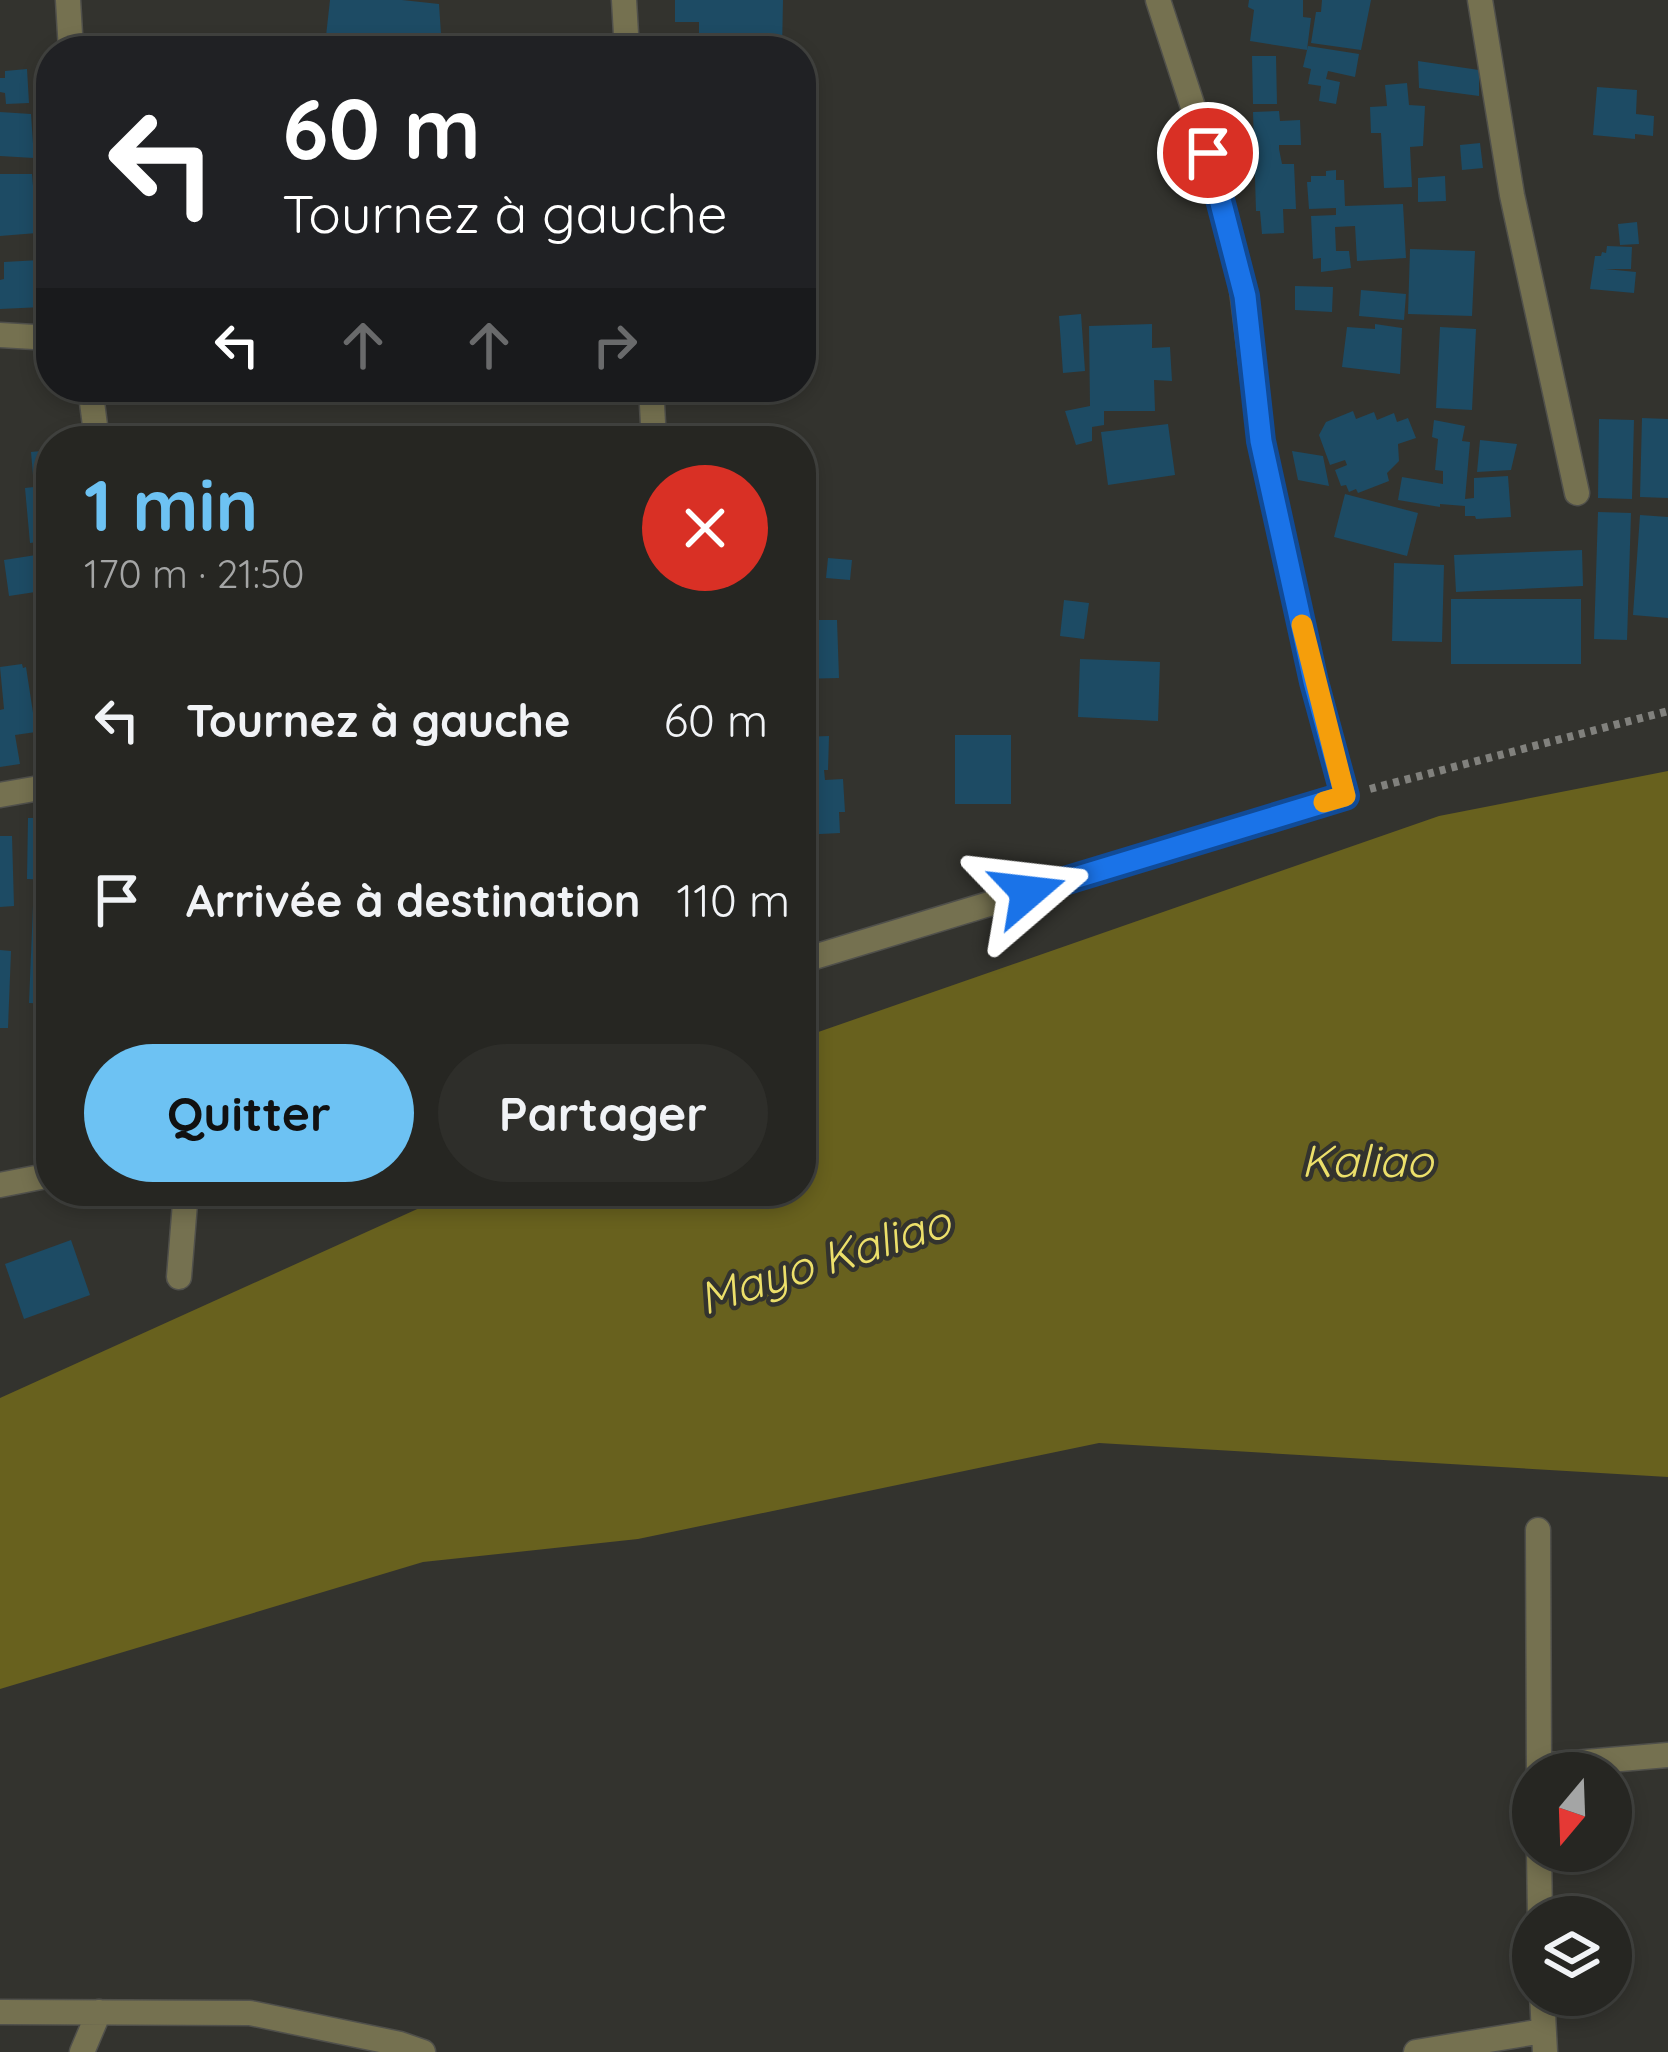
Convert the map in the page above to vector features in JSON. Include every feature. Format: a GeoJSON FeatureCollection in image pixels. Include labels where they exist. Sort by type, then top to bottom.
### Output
{"type":"FeatureCollection","features":[{"type":"Feature","properties":{"kind":"street"},"geometry":{"type":"LineString","coordinates":[[68,0],[69,36]]}},
{"type":"Feature","properties":{"kind":"street"},"geometry":{"type":"LineString","coordinates":[[624,0],[627,36]]}},
{"type":"Feature","properties":{"kind":"street"},"geometry":{"type":"LineString","coordinates":[[816,956],[1345,796],[1314,682],[1261,441],[1240,274],[1208,153],[1158,0]]}},
{"type":"Feature","properties":{"kind":"street"},"geometry":{"type":"LineString","coordinates":[[1480,0],[1512,195],[1577,493]]}},
{"type":"Feature","properties":{"kind":"street"},"geometry":{"type":"LineString","coordinates":[[0,335],[36,337]]}},
{"type":"Feature","properties":{"kind":"street"},"geometry":{"type":"LineString","coordinates":[[0,795],[36,789]]}},
{"type":"Feature","properties":{"kind":"street"},"geometry":{"type":"LineString","coordinates":[[0,1185],[36,1177]]}},
{"type":"Feature","properties":{"kind":"street"},"geometry":{"type":"LineString","coordinates":[[178,1277],[185,1206]]}},
{"type":"Feature","properties":{"kind":"street"},"geometry":{"type":"LineString","coordinates":[[1538,1530],[1539,1752]]}},
{"type":"Feature","properties":{"kind":"street"},"geometry":{"type":"LineString","coordinates":[[1632,1759],[1668,1755]]}},
{"type":"Feature","properties":{"kind":"street"},"geometry":{"type":"LineString","coordinates":[[0,2012],[250,2013],[423,2052]]}},
{"type":"Feature","properties":{"kind":"street"},"geometry":{"type":"LineString","coordinates":[[82,2052],[99,2012]]}},
{"type":"Feature","properties":{"kind":"street"},"geometry":{"type":"LineString","coordinates":[[1416,2052],[1544,2042]]}},
{"type":"Feature","properties":{"kind":"path"},"geometry":{"type":"LineString","coordinates":[[1345,796],[1668,711]]}},
{"type":"Feature","properties":{"kind":"water","name":"Kaliao"},"geometry":{"type":"Polygon","coordinates":[[[1668,771],[1668,1477],[1099,1443],[638,1539],[423,1562],[0,1689],[0,1398],[424,1206],[816,1206],[816,1033],[1439,816],[1668,771]]]}},
{"type":"Feature","properties":{"kind":"building"},"geometry":{"type":"Polygon","coordinates":[[[330,0],[439,4],[441,36],[326,36],[330,0]]]}},
{"type":"Feature","properties":{"kind":"building"},"geometry":{"type":"Polygon","coordinates":[[[675,0],[783,0],[782,36],[699,36],[699,22],[675,22],[675,0]]]}},
{"type":"Feature","properties":{"kind":"building"},"geometry":{"type":"Polygon","coordinates":[[[1249,0],[1303,0],[1303,17],[1311,18],[1307,50],[1250,41],[1254,10],[1248,7],[1249,0]]]}},
{"type":"Feature","properties":{"kind":"building"},"geometry":{"type":"Polygon","coordinates":[[[1322,0],[1371,0],[1361,50],[1311,43],[1322,0]]]}},
{"type":"Feature","properties":{"kind":"building"},"geometry":{"type":"Polygon","coordinates":[[[1308,46],[1359,54],[1355,77],[1328,71],[1326,79],[1340,82],[1336,104],[1319,101],[1321,86],[1308,84],[1311,69],[1303,67],[1308,46]]]}},
{"type":"Feature","properties":{"kind":"building"},"geometry":{"type":"Polygon","coordinates":[[[1252,56],[1276,56],[1277,104],[1253,104],[1252,56]]]}},
{"type":"Feature","properties":{"kind":"building"},"geometry":{"type":"Polygon","coordinates":[[[1418,61],[1479,70],[1479,96],[1419,88],[1418,61]]]}},
{"type":"Feature","properties":{"kind":"building"},"geometry":{"type":"Polygon","coordinates":[[[27,69],[29,103],[6,104],[0,78],[5,78],[5,71],[27,69]]]}},
{"type":"Feature","properties":{"kind":"building"},"geometry":{"type":"Polygon","coordinates":[[[1407,83],[1409,105],[1425,106],[1423,146],[1410,147],[1412,187],[1384,188],[1381,133],[1371,133],[1370,107],[1387,106],[1385,85],[1407,83]]]}},
{"type":"Feature","properties":{"kind":"building"},"geometry":{"type":"Polygon","coordinates":[[[1597,87],[1637,90],[1636,114],[1654,116],[1653,136],[1593,135],[1597,87]]]}},
{"type":"Feature","properties":{"kind":"building"},"geometry":{"type":"Polygon","coordinates":[[[1279,111],[1280,121],[1300,120],[1301,145],[1279,145],[1282,164],[1294,164],[1296,209],[1283,209],[1284,233],[1262,234],[1260,211],[1256,211],[1253,112],[1279,111]]]}},
{"type":"Feature","properties":{"kind":"building"},"geometry":{"type":"Polygon","coordinates":[[[0,112],[31,114],[34,158],[0,156],[0,112]]]}},
{"type":"Feature","properties":{"kind":"building"},"geometry":{"type":"Polygon","coordinates":[[[1480,143],[1483,168],[1462,170],[1460,145],[1480,143]]]}},
{"type":"Feature","properties":{"kind":"building"},"geometry":{"type":"Polygon","coordinates":[[[1336,170],[1336,180],[1344,180],[1345,206],[1403,204],[1406,258],[1357,261],[1355,226],[1335,227],[1336,251],[1349,251],[1351,268],[1321,272],[1321,258],[1313,259],[1311,216],[1336,215],[1336,208],[1309,209],[1307,182],[1311,176],[1336,170]]]}},
{"type":"Feature","properties":{"kind":"building"},"geometry":{"type":"Polygon","coordinates":[[[0,174],[32,174],[36,233],[0,236],[0,174]]]}},
{"type":"Feature","properties":{"kind":"building"},"geometry":{"type":"Polygon","coordinates":[[[1445,176],[1446,201],[1418,202],[1418,178],[1445,176]]]}},
{"type":"Feature","properties":{"kind":"building"},"geometry":{"type":"Polygon","coordinates":[[[1637,222],[1639,244],[1620,245],[1618,224],[1637,222]]]}},
{"type":"Feature","properties":{"kind":"building"},"geometry":{"type":"Polygon","coordinates":[[[1607,246],[1632,247],[1631,269],[1605,269],[1636,272],[1634,293],[1590,289],[1595,256],[1606,253],[1607,246]]]}},
{"type":"Feature","properties":{"kind":"building"},"geometry":{"type":"Polygon","coordinates":[[[1410,249],[1475,251],[1472,316],[1408,314],[1410,249]]]}},
{"type":"Feature","properties":{"kind":"building"},"geometry":{"type":"Polygon","coordinates":[[[36,260],[36,307],[0,309],[4,262],[36,260]]]}},
{"type":"Feature","properties":{"kind":"building"},"geometry":{"type":"Polygon","coordinates":[[[1295,286],[1333,287],[1332,312],[1295,310],[1295,286]]]}},
{"type":"Feature","properties":{"kind":"building"},"geometry":{"type":"Polygon","coordinates":[[[1361,290],[1406,294],[1404,320],[1359,316],[1361,290]]]}},
{"type":"Feature","properties":{"kind":"building"},"geometry":{"type":"Polygon","coordinates":[[[1081,314],[1085,371],[1063,373],[1059,316],[1081,314]]]}},
{"type":"Feature","properties":{"kind":"building"},"geometry":{"type":"Polygon","coordinates":[[[1152,324],[1152,348],[1170,347],[1172,381],[1154,380],[1155,411],[1104,411],[1104,425],[1092,427],[1092,441],[1076,445],[1065,411],[1090,406],[1089,326],[1152,324]]]}},
{"type":"Feature","properties":{"kind":"building"},"geometry":{"type":"Polygon","coordinates":[[[1375,324],[1402,328],[1400,374],[1342,367],[1347,327],[1375,329],[1375,324]]]}},
{"type":"Feature","properties":{"kind":"building"},"geometry":{"type":"Polygon","coordinates":[[[1440,327],[1476,329],[1472,410],[1436,408],[1440,327]]]}},
{"type":"Feature","properties":{"kind":"building"},"geometry":{"type":"Polygon","coordinates":[[[1353,411],[1356,419],[1374,412],[1377,420],[1394,413],[1397,422],[1408,418],[1416,438],[1398,444],[1399,461],[1387,473],[1389,481],[1358,493],[1341,486],[1335,470],[1347,465],[1345,460],[1330,465],[1319,435],[1326,422],[1353,411]]]}},
{"type":"Feature","properties":{"kind":"building"},"geometry":{"type":"Polygon","coordinates":[[[1642,418],[1668,419],[1668,498],[1640,497],[1642,418]]]}},
{"type":"Feature","properties":{"kind":"building"},"geometry":{"type":"Polygon","coordinates":[[[1599,419],[1634,420],[1632,499],[1598,498],[1599,419]]]}},
{"type":"Feature","properties":{"kind":"building"},"geometry":{"type":"Polygon","coordinates":[[[1434,420],[1465,426],[1462,441],[1470,442],[1465,499],[1474,498],[1474,478],[1508,476],[1511,517],[1476,519],[1465,516],[1465,506],[1398,500],[1402,477],[1443,484],[1443,471],[1435,470],[1438,439],[1432,437],[1434,420]]]}},
{"type":"Feature","properties":{"kind":"building"},"geometry":{"type":"Polygon","coordinates":[[[1168,424],[1175,475],[1108,485],[1101,432],[1168,424]]]}},
{"type":"Feature","properties":{"kind":"building"},"geometry":{"type":"Polygon","coordinates":[[[1480,440],[1517,444],[1511,470],[1477,472],[1480,440]]]}},
{"type":"Feature","properties":{"kind":"building"},"geometry":{"type":"Polygon","coordinates":[[[1292,451],[1323,456],[1329,486],[1298,480],[1292,451]]]}},
{"type":"Feature","properties":{"kind":"building"},"geometry":{"type":"Polygon","coordinates":[[[31,452],[36,452],[36,542],[30,543],[25,488],[34,487],[31,452]]]}},
{"type":"Feature","properties":{"kind":"building"},"geometry":{"type":"Polygon","coordinates":[[[1345,494],[1418,513],[1407,556],[1334,537],[1345,494]]]}},
{"type":"Feature","properties":{"kind":"building"},"geometry":{"type":"Polygon","coordinates":[[[1598,512],[1631,513],[1627,640],[1594,639],[1598,512]]]}},
{"type":"Feature","properties":{"kind":"building"},"geometry":{"type":"Polygon","coordinates":[[[1640,515],[1668,517],[1668,618],[1633,615],[1640,515]]]}},
{"type":"Feature","properties":{"kind":"building"},"geometry":{"type":"Polygon","coordinates":[[[1582,550],[1583,586],[1456,592],[1454,555],[1582,550]]]}},
{"type":"Feature","properties":{"kind":"building"},"geometry":{"type":"Polygon","coordinates":[[[36,555],[36,592],[9,596],[4,560],[36,555]]]}},
{"type":"Feature","properties":{"kind":"building"},"geometry":{"type":"Polygon","coordinates":[[[828,558],[852,560],[850,580],[826,578],[828,558]]]}},
{"type":"Feature","properties":{"kind":"building"},"geometry":{"type":"Polygon","coordinates":[[[1394,563],[1444,565],[1442,642],[1392,641],[1394,563]]]}},
{"type":"Feature","properties":{"kind":"building"},"geometry":{"type":"Polygon","coordinates":[[[1451,599],[1581,599],[1581,664],[1451,664],[1451,599]]]}},
{"type":"Feature","properties":{"kind":"building"},"geometry":{"type":"Polygon","coordinates":[[[1064,600],[1089,603],[1084,639],[1060,636],[1064,600]]]}},
{"type":"Feature","properties":{"kind":"building"},"geometry":{"type":"Polygon","coordinates":[[[816,620],[837,620],[839,678],[816,679],[816,620]]]}},
{"type":"Feature","properties":{"kind":"building"},"geometry":{"type":"Polygon","coordinates":[[[1080,659],[1160,662],[1158,721],[1078,717],[1080,659]]]}},
{"type":"Feature","properties":{"kind":"building"},"geometry":{"type":"Polygon","coordinates":[[[22,664],[36,732],[15,735],[20,764],[0,767],[0,710],[4,709],[0,667],[22,664]]]}},
{"type":"Feature","properties":{"kind":"building"},"geometry":{"type":"Polygon","coordinates":[[[955,735],[1011,735],[1011,804],[955,804],[955,735]]]}},
{"type":"Feature","properties":{"kind":"building"},"geometry":{"type":"Polygon","coordinates":[[[816,736],[829,736],[825,780],[843,779],[845,812],[839,812],[840,833],[816,834],[816,736]]]}},
{"type":"Feature","properties":{"kind":"building"},"geometry":{"type":"Polygon","coordinates":[[[28,818],[36,818],[36,879],[27,879],[28,818]]]}},
{"type":"Feature","properties":{"kind":"building"},"geometry":{"type":"Polygon","coordinates":[[[0,836],[12,836],[14,906],[0,907],[0,836]]]}},
{"type":"Feature","properties":{"kind":"building"},"geometry":{"type":"Polygon","coordinates":[[[34,881],[36,1003],[29,1003],[34,881]]]}},
{"type":"Feature","properties":{"kind":"building"},"geometry":{"type":"Polygon","coordinates":[[[0,950],[11,951],[8,1028],[0,1028],[0,950]]]}},
{"type":"Feature","properties":{"kind":"building"},"geometry":{"type":"Polygon","coordinates":[[[71,1240],[90,1295],[24,1319],[5,1264],[71,1240]]]}},
{"type":"Feature","properties":{"kind":"slow traffic"},"geometry":{"type":"LineString","coordinates":[[1302,625],[1345,796],[1324,802]]}},
{"type":"Feature","properties":{"kind":"route"},"geometry":{"type":"LineString","coordinates":[[1028,892],[1345,796],[1314,682],[1261,441],[1245,296],[1208,153]]}},
{"type":"Feature","properties":{"kind":"water label","name":"Mayo Kaliao"},"geometry":{"type":"Point","coordinates":[824,1259]}}]}
